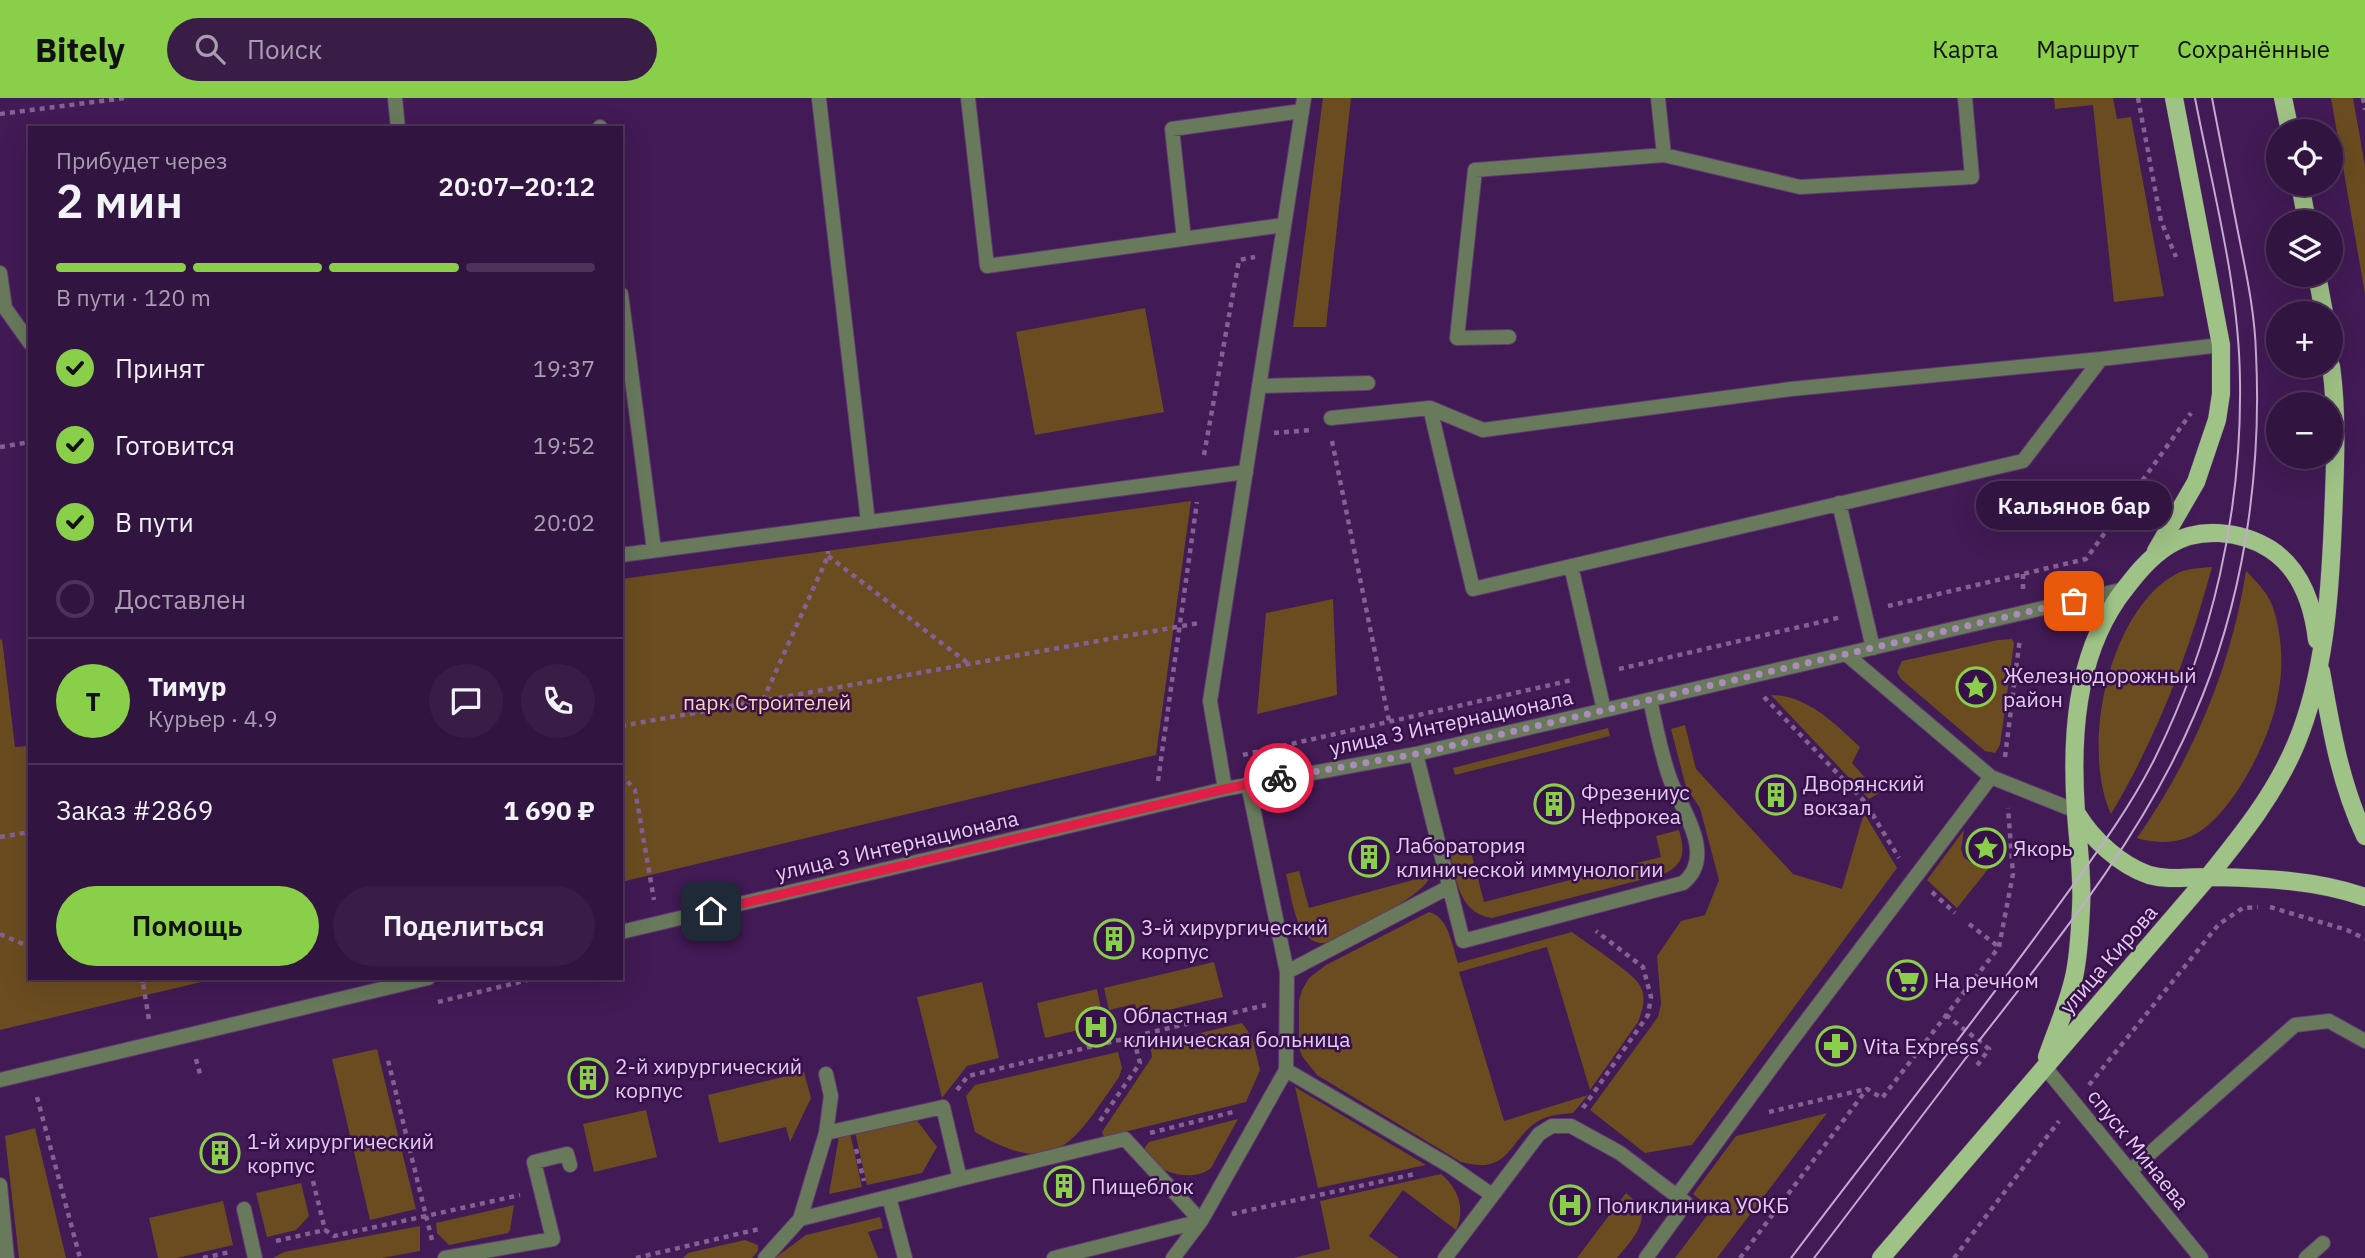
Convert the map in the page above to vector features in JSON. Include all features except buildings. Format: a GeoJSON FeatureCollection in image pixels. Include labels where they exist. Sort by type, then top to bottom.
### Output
{"type":"FeatureCollection","features":[{"type":"Feature","properties":{"kind":"main road"},"geometry":{"type":"LineString","coordinates":[[2044,1066],[2074,976],[2081,906],[2075,730],[2081,688],[2094,641],[2109,611],[2154,554],[2188,499],[2208,450],[2221,394],[2221,345],[2174,98]]}},
{"type":"Feature","properties":{"kind":"main road"},"geometry":{"type":"LineString","coordinates":[[2283,98],[2287,119]]}},
{"type":"Feature","properties":{"kind":"main road"},"geometry":{"type":"LineString","coordinates":[[2318,660],[2330,582],[2335,471],[2331,378]]}},
{"type":"Feature","properties":{"kind":"main road"},"geometry":{"type":"LineString","coordinates":[[2154,554],[2178,539],[2217,533],[2245,537],[2282,557],[2297,573],[2316,628],[2318,660],[2336,754],[2365,836]]}},
{"type":"Feature","properties":{"kind":"main road","name":"улица Кирова"},"geometry":{"type":"LineString","coordinates":[[1881,1258],[2208,877],[2252,821],[2277,784],[2308,713],[2318,660]]}},
{"type":"Feature","properties":{"kind":"main road"},"geometry":{"type":"LineString","coordinates":[[2076,811],[2088,832],[2101,845],[2148,874],[2178,879],[2279,879],[2343,889],[2365,897]]}},
{"type":"Feature","properties":{"kind":"street"},"geometry":{"type":"LineString","coordinates":[[395,98],[398,126]]}},
{"type":"Feature","properties":{"kind":"street"},"geometry":{"type":"LineString","coordinates":[[968,98],[987,266],[1284,225]]}},
{"type":"Feature","properties":{"kind":"street"},"geometry":{"type":"LineString","coordinates":[[1658,98],[1664,155]]}},
{"type":"Feature","properties":{"kind":"street"},"geometry":{"type":"LineString","coordinates":[[1509,337],[1457,338],[1475,170],[1664,155],[1800,187],[1972,177],[1965,98]]}},
{"type":"Feature","properties":{"kind":"street"},"geometry":{"type":"LineString","coordinates":[[819,99],[868,522]]}},
{"type":"Feature","properties":{"kind":"street"},"geometry":{"type":"LineString","coordinates":[[1184,239],[1172,129],[1303,105],[1210,701],[1225,789]]}},
{"type":"Feature","properties":{"kind":"street"},"geometry":{"type":"LineString","coordinates":[[0,273],[5,308],[28,341]]}},
{"type":"Feature","properties":{"kind":"street"},"geometry":{"type":"LineString","coordinates":[[623,310],[654,550]]}},
{"type":"Feature","properties":{"kind":"street"},"geometry":{"type":"LineString","coordinates":[[1330,423],[1348,417],[1430,408],[1483,430],[1791,389],[2221,345]]}},
{"type":"Feature","properties":{"kind":"street"},"geometry":{"type":"LineString","coordinates":[[1430,408],[1473,589],[2023,461],[2101,359]]}},
{"type":"Feature","properties":{"kind":"street"},"geometry":{"type":"LineString","coordinates":[[1259,386],[1367,383]]}},
{"type":"Feature","properties":{"kind":"street"},"geometry":{"type":"LineString","coordinates":[[623,555],[1245,472]]}},
{"type":"Feature","properties":{"kind":"street"},"geometry":{"type":"LineString","coordinates":[[1839,503],[1873,648]]}},
{"type":"Feature","properties":{"kind":"street"},"geometry":{"type":"LineString","coordinates":[[1571,566],[1604,710]]}},
{"type":"Feature","properties":{"kind":"street","name":"улица 3 Интернационала"},"geometry":{"type":"LineString","coordinates":[[623,932],[1225,789],[1416,754],[2125,589]]}},
{"type":"Feature","properties":{"kind":"street"},"geometry":{"type":"LineString","coordinates":[[1846,654],[1991,777],[2076,811]]}},
{"type":"Feature","properties":{"kind":"street"},"geometry":{"type":"LineString","coordinates":[[1416,754],[1463,941],[1683,883],[1697,868],[1696,846],[1686,811],[1670,780],[1650,699]]}},
{"type":"Feature","properties":{"kind":"street"},"geometry":{"type":"LineString","coordinates":[[1677,1196],[1991,777]]}},
{"type":"Feature","properties":{"kind":"street"},"geometry":{"type":"LineString","coordinates":[[1173,1258],[1200,1221],[1286,1070],[1287,972],[1248,784]]}},
{"type":"Feature","properties":{"kind":"street"},"geometry":{"type":"LineString","coordinates":[[1287,972],[1449,887]]}},
{"type":"Feature","properties":{"kind":"street"},"geometry":{"type":"LineString","coordinates":[[0,1080],[420,980]]}},
{"type":"Feature","properties":{"kind":"street"},"geometry":{"type":"LineString","coordinates":[[2130,1171],[2295,1025],[2329,1021],[2365,1041]]}},
{"type":"Feature","properties":{"kind":"street","name":"спуск Минаева"},"geometry":{"type":"LineString","coordinates":[[2044,1066],[2201,1258]]}},
{"type":"Feature","properties":{"kind":"street"},"geometry":{"type":"LineString","coordinates":[[1286,1070],[1450,1166],[1492,1195]]}},
{"type":"Feature","properties":{"kind":"street"},"geometry":{"type":"LineString","coordinates":[[765,1258],[800,1219],[826,1133],[831,1096],[826,1074]]}},
{"type":"Feature","properties":{"kind":"street"},"geometry":{"type":"LineString","coordinates":[[826,1133],[943,1107],[960,1179]]}},
{"type":"Feature","properties":{"kind":"street"},"geometry":{"type":"LineString","coordinates":[[1445,1258],[1545,1129],[1558,1125],[1571,1126],[1620,1153],[1686,1203],[1646,1258]]}},
{"type":"Feature","properties":{"kind":"street"},"geometry":{"type":"LineString","coordinates":[[800,1219],[1125,1139],[1200,1221]]}},
{"type":"Feature","properties":{"kind":"street"},"geometry":{"type":"LineString","coordinates":[[445,1258],[553,1239],[534,1162],[567,1154],[570,1166]]}},
{"type":"Feature","properties":{"kind":"street"},"geometry":{"type":"LineString","coordinates":[[0,1185],[7,1258]]}},
{"type":"Feature","properties":{"kind":"street"},"geometry":{"type":"LineString","coordinates":[[889,1197],[905,1258]]}},
{"type":"Feature","properties":{"kind":"street"},"geometry":{"type":"LineString","coordinates":[[244,1209],[254,1252]]}},
{"type":"Feature","properties":{"kind":"street"},"geometry":{"type":"LineString","coordinates":[[1054,1258],[1200,1221]]}},
{"type":"Feature","properties":{"kind":"street"},"geometry":{"type":"LineString","coordinates":[[2306,1258],[2323,1243]]}},
{"type":"Feature","properties":{"kind":"path"},"geometry":{"type":"LineString","coordinates":[[0,114],[125,98]]}},
{"type":"Feature","properties":{"kind":"path"},"geometry":{"type":"LineString","coordinates":[[2138,98],[2161,221],[2179,265]]}},
{"type":"Feature","properties":{"kind":"path"},"geometry":{"type":"LineString","coordinates":[[2363,98],[2365,110]]}},
{"type":"Feature","properties":{"kind":"path"},"geometry":{"type":"LineString","coordinates":[[1154,806],[1200,478],[1239,260],[1255,257]]}},
{"type":"Feature","properties":{"kind":"path"},"geometry":{"type":"LineString","coordinates":[[1220,761],[2085,559],[2191,414],[2192,402]]}},
{"type":"Feature","properties":{"kind":"path"},"geometry":{"type":"LineString","coordinates":[[1251,435],[1330,423],[1341,426],[1348,417]]}},
{"type":"Feature","properties":{"kind":"path"},"geometry":{"type":"LineString","coordinates":[[1330,423],[1389,721]]}},
{"type":"Feature","properties":{"kind":"path"},"geometry":{"type":"LineString","coordinates":[[0,447],[28,442]]}},
{"type":"Feature","properties":{"kind":"path"},"geometry":{"type":"LineString","coordinates":[[762,701],[828,556],[825,527]]}},
{"type":"Feature","properties":{"kind":"path"},"geometry":{"type":"LineString","coordinates":[[828,556],[969,664]]}},
{"type":"Feature","properties":{"kind":"path"},"geometry":{"type":"LineString","coordinates":[[623,726],[1223,619]]}},
{"type":"Feature","properties":{"kind":"path"},"geometry":{"type":"LineString","coordinates":[[1751,700],[1764,697],[1866,803],[1899,859],[1955,913]]}},
{"type":"Feature","properties":{"kind":"path"},"geometry":{"type":"LineString","coordinates":[[623,776],[635,790],[655,901]]}},
{"type":"Feature","properties":{"kind":"path"},"geometry":{"type":"LineString","coordinates":[[0,837],[28,832]]}},
{"type":"Feature","properties":{"kind":"path"},"geometry":{"type":"LineString","coordinates":[[1954,1258],[2074,1103],[2220,924],[2243,908],[2266,906],[2347,930],[2365,939]]}},
{"type":"Feature","properties":{"kind":"path"},"geometry":{"type":"LineString","coordinates":[[1571,1126],[1648,1016],[1651,997],[1643,967],[1572,913]]}},
{"type":"Feature","properties":{"kind":"path"},"geometry":{"type":"LineString","coordinates":[[1969,924],[1999,947]]}},
{"type":"Feature","properties":{"kind":"path"},"geometry":{"type":"LineString","coordinates":[[0,933],[28,946]]}},
{"type":"Feature","properties":{"kind":"path"},"geometry":{"type":"LineString","coordinates":[[140,980],[150,1024]]}},
{"type":"Feature","properties":{"kind":"path"},"geometry":{"type":"LineString","coordinates":[[943,1107],[968,1076],[1287,999]]}},
{"type":"Feature","properties":{"kind":"path"},"geometry":{"type":"LineString","coordinates":[[1733,1121],[1867,1088],[1882,1098],[1946,1016],[1989,1049],[1976,1068]]}},
{"type":"Feature","properties":{"kind":"path"},"geometry":{"type":"LineString","coordinates":[[1081,1149],[1140,1063],[1133,1037]]}},
{"type":"Feature","properties":{"kind":"path"},"geometry":{"type":"LineString","coordinates":[[387,1056],[433,1248]]}},
{"type":"Feature","properties":{"kind":"path"},"geometry":{"type":"LineString","coordinates":[[196,1059],[200,1074]]}},
{"type":"Feature","properties":{"kind":"path"},"geometry":{"type":"LineString","coordinates":[[1740,1258],[1867,1088]]}},
{"type":"Feature","properties":{"kind":"path"},"geometry":{"type":"LineString","coordinates":[[37,1097],[79,1258]]}},
{"type":"Feature","properties":{"kind":"path"},"geometry":{"type":"LineString","coordinates":[[1125,1139],[1268,1103]]}},
{"type":"Feature","properties":{"kind":"path"},"geometry":{"type":"LineString","coordinates":[[851,1127],[868,1202]]}},
{"type":"Feature","properties":{"kind":"path"},"geometry":{"type":"LineString","coordinates":[[1200,1221],[1450,1166]]}},
{"type":"Feature","properties":{"kind":"path"},"geometry":{"type":"LineString","coordinates":[[313,1181],[325,1230],[334,1236],[541,1190]]}},
{"type":"Feature","properties":{"kind":"path"},"geometry":{"type":"LineString","coordinates":[[636,1258],[800,1219]]}},
{"type":"Feature","properties":{"kind":"path"},"geometry":{"type":"LineString","coordinates":[[203,1258],[254,1252],[325,1230]]}},
{"type":"Feature","properties":{"kind":"green space"},"geometry":{"type":"Polygon","coordinates":[[[1323,98],[1351,98],[1326,327],[1293,327],[1323,98]]]}},
{"type":"Feature","properties":{"kind":"green space"},"geometry":{"type":"Polygon","coordinates":[[[2054,98],[2113,98],[2117,119],[2131,117],[2164,296],[2114,302],[2093,105],[2055,109],[2054,98]]]}},
{"type":"Feature","properties":{"kind":"green space"},"geometry":{"type":"Polygon","coordinates":[[[2331,98],[2353,98],[2365,166],[2365,294],[2343,167],[2343,119],[2335,119],[2331,98]]]}},
{"type":"Feature","properties":{"kind":"green space"},"geometry":{"type":"Polygon","coordinates":[[[1145,308],[1164,412],[1035,435],[1016,332],[1145,308]]]}},
{"type":"Feature","properties":{"kind":"green space","name":"парк Строителей"},"geometry":{"type":"Polygon","coordinates":[[[1191,501],[1156,755],[623,882],[623,579],[1191,501]]]}},
{"type":"Feature","properties":{"kind":"green space"},"geometry":{"type":"Polygon","coordinates":[[[2212,567],[2170,694],[2143,755],[2111,814],[2102,786],[2100,717],[2107,681],[2119,646],[2135,615],[2155,589],[2180,572],[2212,567]]]}},
{"type":"Feature","properties":{"kind":"green space"},"geometry":{"type":"Polygon","coordinates":[[[2246,571],[2270,600],[2280,638],[2280,684],[2268,731],[2250,770],[2213,821],[2192,836],[2176,841],[2160,842],[2137,838],[2176,776],[2207,711],[2231,642],[2246,571]]]}},
{"type":"Feature","properties":{"kind":"green space"},"geometry":{"type":"Polygon","coordinates":[[[1333,599],[1337,695],[1257,714],[1266,613],[1333,599]]]}},
{"type":"Feature","properties":{"kind":"green space"},"geometry":{"type":"Polygon","coordinates":[[[2,639],[15,747],[28,746],[28,980],[210,980],[0,1030],[2,639]]]}},
{"type":"Feature","properties":{"kind":"green space"},"geometry":{"type":"Polygon","coordinates":[[[2012,639],[2014,643],[2000,745],[1995,753],[1985,751],[1901,679],[1897,672],[1902,661],[2012,639]]]}},
{"type":"Feature","properties":{"kind":"green space"},"geometry":{"type":"Polygon","coordinates":[[[1771,695],[1784,696],[1808,705],[1841,729],[1860,747],[1852,763],[1879,793],[1869,799],[1771,695]]]}},
{"type":"Feature","properties":{"kind":"green space"},"geometry":{"type":"Polygon","coordinates":[[[1685,725],[1696,769],[1793,874],[1842,889],[1864,813],[1897,868],[1692,1145],[1645,1153],[1590,1110],[1658,1017],[1661,1004],[1657,956],[1681,921],[1705,915],[1719,880],[1700,808],[1686,787],[1671,729],[1685,725]]]}},
{"type":"Feature","properties":{"kind":"green space"},"geometry":{"type":"Polygon","coordinates":[[[1608,728],[1610,736],[1455,775],[1453,768],[1608,728]]]}},
{"type":"Feature","properties":{"kind":"green space"},"geometry":{"type":"Polygon","coordinates":[[[1679,830],[1682,856],[1676,866],[1664,874],[1492,918],[1480,915],[1464,900],[1448,845],[1468,840],[1484,902],[1661,857],[1656,836],[1679,830]]]}},
{"type":"Feature","properties":{"kind":"green space"},"geometry":{"type":"Polygon","coordinates":[[[1964,830],[1961,849],[1964,858],[1977,866],[1993,863],[1957,908],[1927,880],[1964,830]]]}},
{"type":"Feature","properties":{"kind":"green space"},"geometry":{"type":"Polygon","coordinates":[[[1299,871],[1309,908],[1428,876],[1429,879],[1397,906],[1325,943],[1315,942],[1307,936],[1296,918],[1286,874],[1299,871]]]}},
{"type":"Feature","properties":{"kind":"green space"},"geometry":{"type":"Polygon","coordinates":[[[1429,912],[1436,915],[1445,926],[1458,963],[1572,932],[1628,972],[1643,993],[1643,1007],[1638,1022],[1590,1090],[1547,947],[1459,972],[1504,1121],[1588,1095],[1573,1113],[1540,1120],[1521,1136],[1508,1153],[1490,1164],[1461,1162],[1317,1075],[1299,1048],[1299,1001],[1309,978],[1326,965],[1429,912]]]}},
{"type":"Feature","properties":{"kind":"green space"},"geometry":{"type":"Polygon","coordinates":[[[1214,962],[1223,997],[1139,1017],[1135,1004],[1109,1010],[1104,988],[1214,962]]]}},
{"type":"Feature","properties":{"kind":"green space"},"geometry":{"type":"Polygon","coordinates":[[[982,982],[999,1058],[967,1066],[942,1098],[917,997],[982,982]]]}},
{"type":"Feature","properties":{"kind":"green space"},"geometry":{"type":"Polygon","coordinates":[[[1097,989],[1104,1024],[1045,1038],[1037,1003],[1097,989]]]}},
{"type":"Feature","properties":{"kind":"green space"},"geometry":{"type":"Polygon","coordinates":[[[1242,1023],[1252,1037],[1260,1070],[1246,1102],[1104,1137],[1102,1132],[1152,1057],[1150,1045],[1242,1023]]]}},
{"type":"Feature","properties":{"kind":"green space"},"geometry":{"type":"Polygon","coordinates":[[[377,1049],[416,1209],[370,1220],[332,1059],[377,1049]]]}},
{"type":"Feature","properties":{"kind":"green space"},"geometry":{"type":"Polygon","coordinates":[[[1118,1052],[1122,1068],[1119,1077],[1089,1119],[1061,1147],[1045,1153],[1026,1153],[1003,1146],[975,1132],[966,1096],[975,1085],[1118,1052]]]}},
{"type":"Feature","properties":{"kind":"green space"},"geometry":{"type":"Polygon","coordinates":[[[804,1072],[811,1098],[790,1142],[786,1127],[719,1143],[708,1095],[804,1072]]]}},
{"type":"Feature","properties":{"kind":"green space"},"geometry":{"type":"Polygon","coordinates":[[[1295,1087],[1426,1165],[1318,1188],[1295,1087]]]}},
{"type":"Feature","properties":{"kind":"green space"},"geometry":{"type":"Polygon","coordinates":[[[646,1110],[657,1157],[594,1172],[583,1124],[646,1110]]]}},
{"type":"Feature","properties":{"kind":"green space"},"geometry":{"type":"Polygon","coordinates":[[[1827,1113],[1717,1258],[1675,1258],[1712,1209],[1693,1194],[1736,1136],[1827,1113]]]}},
{"type":"Feature","properties":{"kind":"green space"},"geometry":{"type":"Polygon","coordinates":[[[915,1118],[937,1147],[922,1173],[867,1185],[855,1132],[915,1118]]]}},
{"type":"Feature","properties":{"kind":"green space"},"geometry":{"type":"Polygon","coordinates":[[[1238,1119],[1211,1168],[1205,1172],[1175,1174],[1153,1163],[1143,1150],[1149,1142],[1238,1119]]]}},
{"type":"Feature","properties":{"kind":"green space"},"geometry":{"type":"Polygon","coordinates":[[[35,1128],[66,1258],[19,1258],[5,1136],[35,1128]]]}},
{"type":"Feature","properties":{"kind":"green space"},"geometry":{"type":"Polygon","coordinates":[[[850,1133],[862,1187],[829,1194],[839,1136],[850,1133]]]}},
{"type":"Feature","properties":{"kind":"green space"},"geometry":{"type":"Polygon","coordinates":[[[1441,1174],[1459,1199],[1460,1214],[1456,1230],[1403,1190],[1369,1236],[1399,1258],[1293,1258],[1330,1249],[1320,1201],[1441,1174]]]}},
{"type":"Feature","properties":{"kind":"green space"},"geometry":{"type":"Polygon","coordinates":[[[301,1183],[309,1216],[296,1230],[267,1237],[256,1193],[301,1183]]]}},
{"type":"Feature","properties":{"kind":"green space"},"geometry":{"type":"Polygon","coordinates":[[[1626,1193],[1640,1205],[1642,1212],[1639,1227],[1632,1240],[1617,1258],[1577,1258],[1626,1193]]]}},
{"type":"Feature","properties":{"kind":"green space"},"geometry":{"type":"Polygon","coordinates":[[[223,1201],[233,1245],[177,1258],[158,1258],[149,1218],[223,1201]]]}},
{"type":"Feature","properties":{"kind":"green space"},"geometry":{"type":"Polygon","coordinates":[[[514,1205],[508,1233],[449,1245],[437,1233],[436,1223],[514,1205]]]}},
{"type":"Feature","properties":{"kind":"green space"},"geometry":{"type":"Polygon","coordinates":[[[880,1217],[883,1228],[868,1232],[878,1258],[775,1258],[806,1235],[880,1217]]]}},
{"type":"Feature","properties":{"kind":"green space"},"geometry":{"type":"Polygon","coordinates":[[[420,1226],[420,1251],[382,1258],[273,1258],[284,1252],[420,1226]]]}},
{"type":"Feature","properties":{"kind":"green space"},"geometry":{"type":"Polygon","coordinates":[[[745,1240],[758,1245],[758,1251],[752,1258],[683,1258],[688,1253],[745,1240]]]}},
{"type":"Feature","properties":{"kind":"tram line"},"geometry":{"type":"LineString","coordinates":[[1791,1258],[1984,1006],[2104,841],[2155,758],[2193,668],[2208,622],[2229,527],[2236,478],[2240,381],[2239,345],[2230,274],[2195,98]]}},
{"type":"Feature","properties":{"kind":"tram line"},"geometry":{"type":"LineString","coordinates":[[1814,1258],[2036,968],[2123,847],[2173,761],[2211,673],[2237,584],[2246,539],[2256,446],[2257,400],[2252,308],[2212,98]]}},
{"type":"Feature","properties":{"kind":"way so far"},"geometry":{"type":"LineString","coordinates":[[1279,778],[1416,754],[2074,601]]}},
{"type":"Feature","properties":{"kind":"place","name":"Кальянов бар"},"geometry":{"type":"Point","coordinates":[2074,601]}},
{"type":"Feature","properties":{"kind":"place","name":"Железнодорожный район"},"geometry":{"type":"Point","coordinates":[1976,687]}},
{"type":"Feature","properties":{"kind":"place","name":"Дворянский вокзал"},"geometry":{"type":"Point","coordinates":[1776,795]}},
{"type":"Feature","properties":{"kind":"place","name":"Фрезениус Нефрокеа"},"geometry":{"type":"Point","coordinates":[1554,804]}},
{"type":"Feature","properties":{"kind":"place","name":"Якорь"},"geometry":{"type":"Point","coordinates":[1986,848]}},
{"type":"Feature","properties":{"kind":"place","name":"Лаборатория клинической иммунологии"},"geometry":{"type":"Point","coordinates":[1369,857]}},
{"type":"Feature","properties":{"kind":"place","name":"3-й хирургический корпус"},"geometry":{"type":"Point","coordinates":[1114,939]}},
{"type":"Feature","properties":{"kind":"place","name":"На речном"},"geometry":{"type":"Point","coordinates":[1907,980]}},
{"type":"Feature","properties":{"kind":"place","name":"Областная клиническая больница"},"geometry":{"type":"Point","coordinates":[1096,1027]}},
{"type":"Feature","properties":{"kind":"place","name":"Vita Express"},"geometry":{"type":"Point","coordinates":[1836,1046]}},
{"type":"Feature","properties":{"kind":"place","name":"2-й хирургический корпус"},"geometry":{"type":"Point","coordinates":[588,1078]}},
{"type":"Feature","properties":{"kind":"place","name":"1-й хирургический корпус"},"geometry":{"type":"Point","coordinates":[220,1153]}},
{"type":"Feature","properties":{"kind":"place","name":"Пищеблок"},"geometry":{"type":"Point","coordinates":[1064,1186]}},
{"type":"Feature","properties":{"kind":"place","name":"Поликлиника УОКБ"},"geometry":{"type":"Point","coordinates":[1570,1205]}},
{"type":"Feature","properties":{"kind":"route"},"geometry":{"type":"LineString","coordinates":[[711,911],[1279,778]]}}]}
